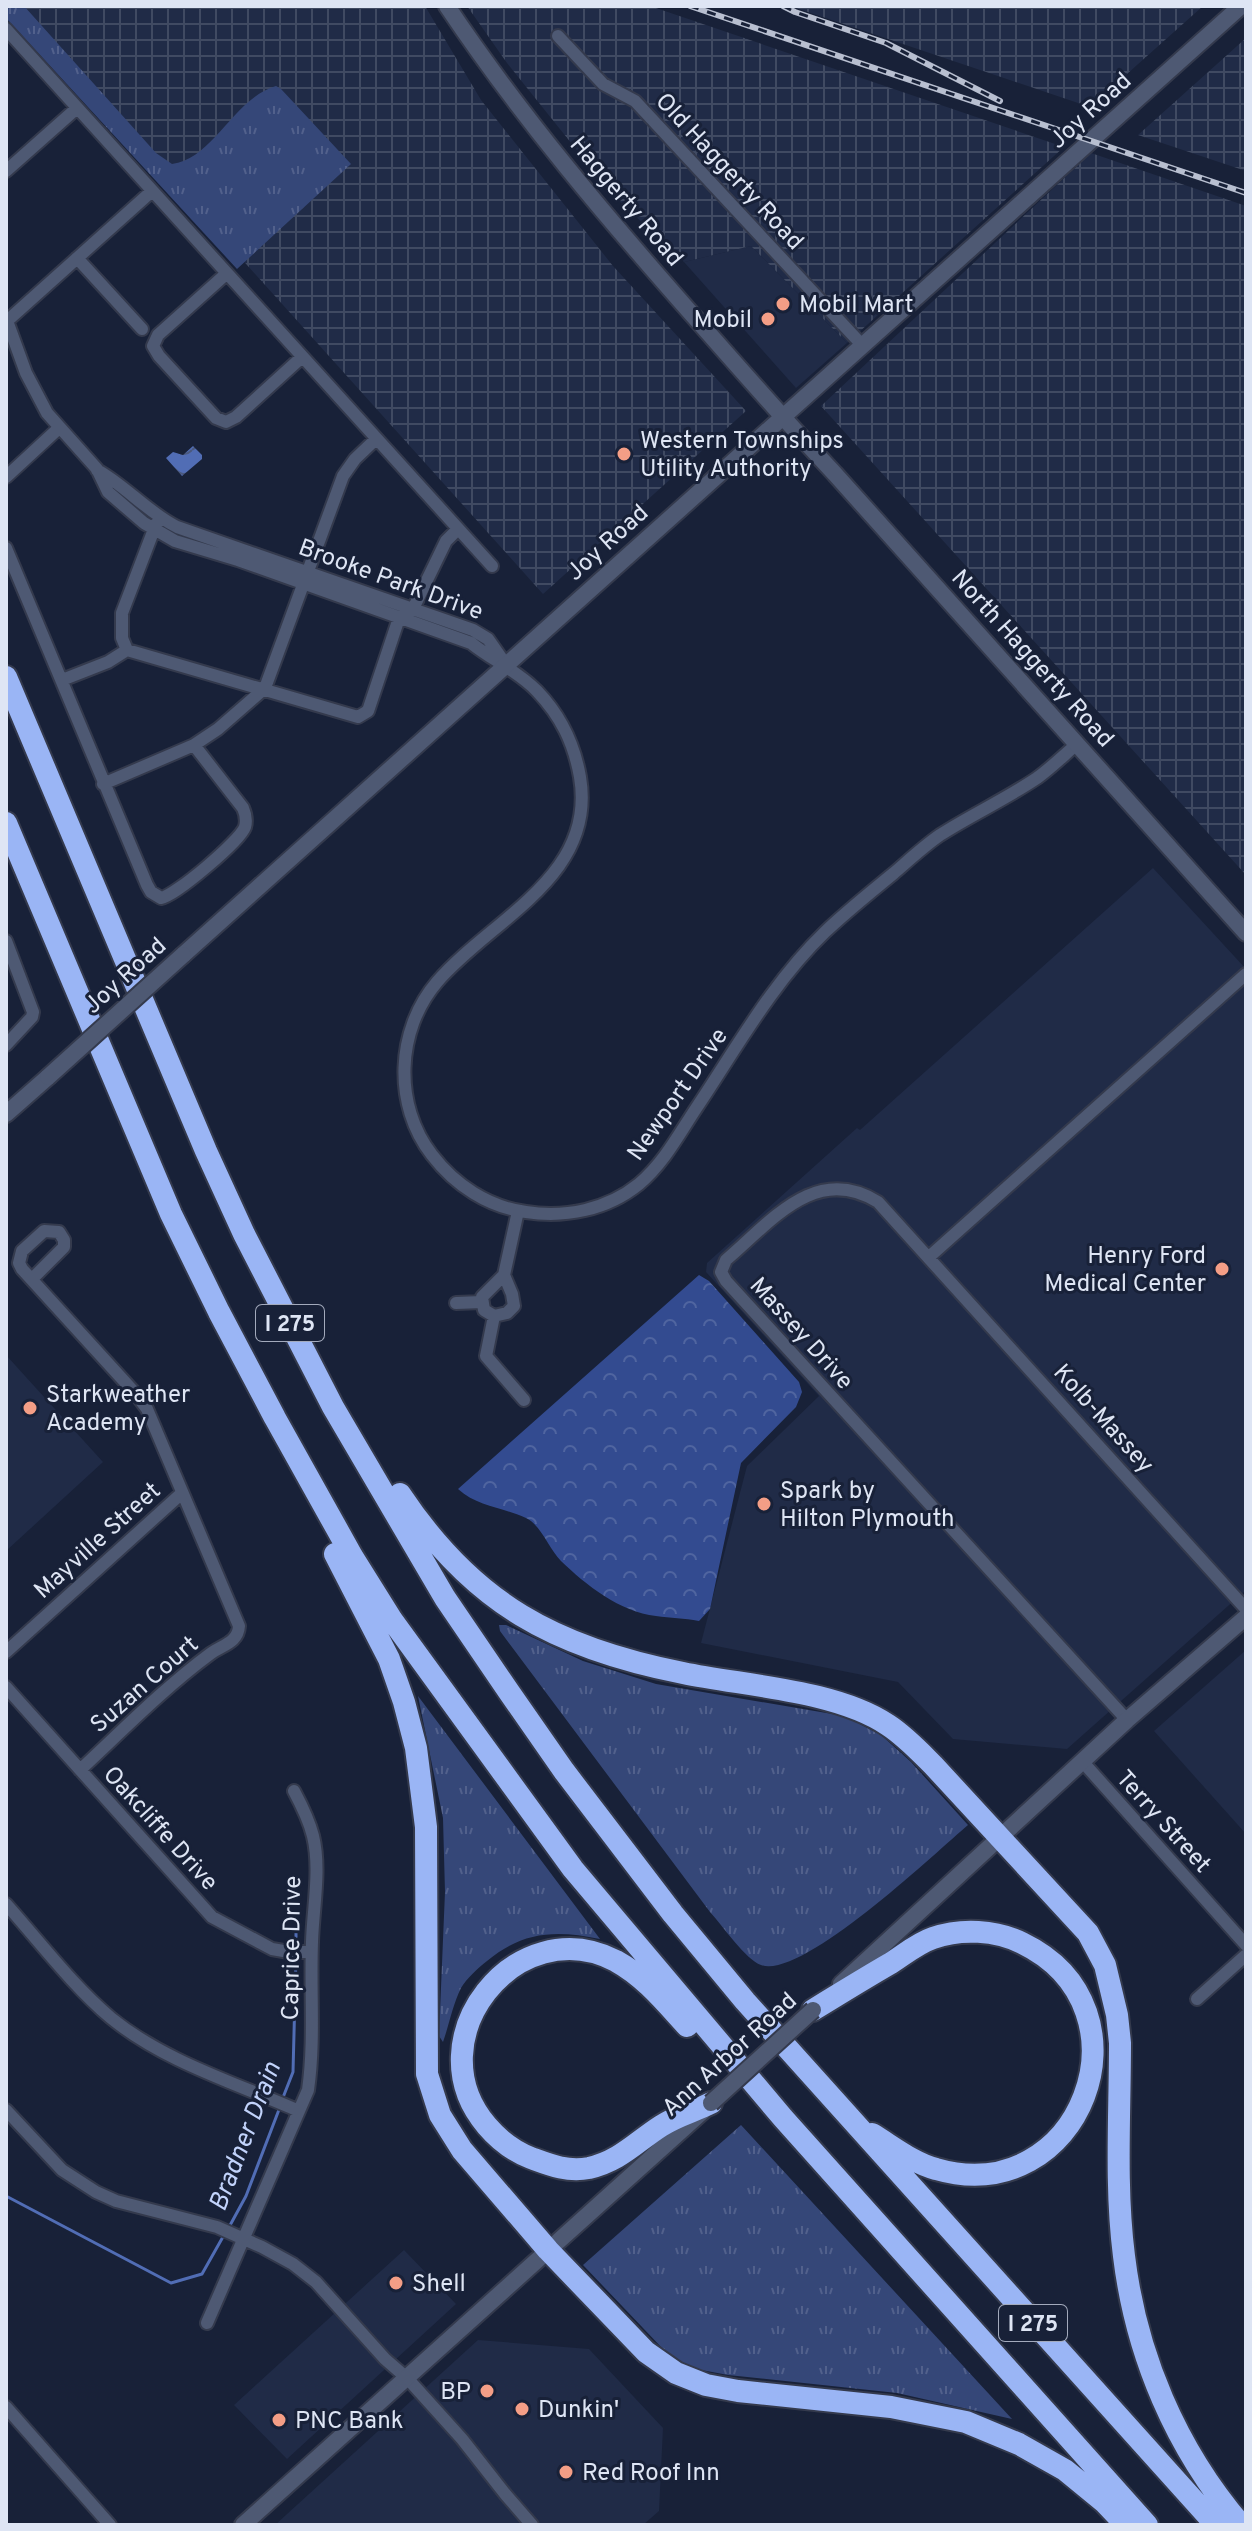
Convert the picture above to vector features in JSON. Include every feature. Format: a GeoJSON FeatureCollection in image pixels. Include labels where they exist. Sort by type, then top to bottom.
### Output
{"type":"FeatureCollection","features":[{"type":"Feature","properties":{"kind":"highway","name":"I 275"},"geometry":{"type":"LineString","coordinates":[[6,677],[244,1234],[333,1407],[445,1598],[564,1771],[673,1914],[745,2001],[1216,2525]]}},
{"type":"Feature","properties":{"kind":"highway","name":"I 275"},"geometry":{"type":"LineString","coordinates":[[6,823],[171,1214],[275,1418],[352,1556],[392,1620],[573,1869],[783,2118],[1147,2525]]}},
{"type":"Feature","properties":{"kind":"highway"},"geometry":{"type":"LineString","coordinates":[[244,1234],[287,1295],[416,1518],[457,1565],[496,1598],[518,1616],[562,1639],[598,1652],[681,1673],[860,1709],[887,1724],[908,1739],[1085,1930],[1105,1965],[1117,2015],[1120,2043],[1121,2228],[1136,2324],[1159,2392],[1183,2441],[1219,2499],[1241,2525]]}},
{"type":"Feature","properties":{"kind":"highway"},"geometry":{"type":"LineString","coordinates":[[275,1418],[286,1456],[389,1659],[416,1748],[426,1827],[425,2052],[434,2099],[445,2125],[462,2150],[548,2250],[646,2352],[676,2373],[706,2385],[738,2391],[891,2407],[966,2422],[1019,2444],[1065,2470],[1126,2525]]}},
{"type":"Feature","properties":{"kind":"highway"},"geometry":{"type":"LineString","coordinates":[[813,2010],[933,1938],[967,1932],[1016,1940],[1049,1960],[1073,1986],[1089,2020],[1093,2057],[1082,2104],[1056,2141],[1023,2164],[986,2174],[935,2169],[851,2121]]}},
{"type":"Feature","properties":{"kind":"highway"},"geometry":{"type":"LineString","coordinates":[[711,2103],[663,2124],[632,2150],[612,2160],[587,2168],[557,2169],[511,2148],[494,2134],[476,2111],[467,2091],[461,2060],[467,2025],[486,1991],[525,1961],[557,1951],[601,1955],[644,1978],[696,2037],[783,2118]]}},
{"type":"Feature","properties":{"kind":"main road","name":"Haggerty Road"},"geometry":{"type":"LineString","coordinates":[[447,6],[556,156],[782,417]]}},
{"type":"Feature","properties":{"kind":"main road","name":"Joy Road"},"geometry":{"type":"LineString","coordinates":[[6,1114],[1241,6]]}},
{"type":"Feature","properties":{"kind":"main road","name":"North Haggerty Road"},"geometry":{"type":"LineString","coordinates":[[782,417],[1246,933]]}},
{"type":"Feature","properties":{"kind":"main road","name":"Ann Arbor Road"},"geometry":{"type":"LineString","coordinates":[[245,2524],[711,2103],[1127,1720],[1246,1617]]}},
{"type":"Feature","properties":{"kind":"street"},"geometry":{"type":"LineString","coordinates":[[6,29],[492,566]]}},
{"type":"Feature","properties":{"kind":"street","name":"Old Haggerty Road"},"geometry":{"type":"LineString","coordinates":[[558,36],[603,84],[635,101],[863,346]]}},
{"type":"Feature","properties":{"kind":"street"},"geometry":{"type":"LineString","coordinates":[[6,171],[77,108]]}},
{"type":"Feature","properties":{"kind":"street"},"geometry":{"type":"LineString","coordinates":[[7,320],[152,191]]}},
{"type":"Feature","properties":{"kind":"street"},"geometry":{"type":"LineString","coordinates":[[77,258],[142,329]]}},
{"type":"Feature","properties":{"kind":"street"},"geometry":{"type":"LineString","coordinates":[[226,274],[156,338],[155,350],[216,418],[226,422],[236,417],[302,357]]}},
{"type":"Feature","properties":{"kind":"street","name":"Brooke Park Drive"},"geometry":{"type":"LineString","coordinates":[[7,320],[9,336],[39,401],[97,469],[108,492],[156,523],[191,540],[413,609],[485,636],[506,665]]}},
{"type":"Feature","properties":{"kind":"street"},"geometry":{"type":"LineString","coordinates":[[6,477],[59,428]]}},
{"type":"Feature","properties":{"kind":"street"},"geometry":{"type":"LineString","coordinates":[[103,784],[194,745],[218,729],[265,688],[343,476],[376,439]]}},
{"type":"Feature","properties":{"kind":"street"},"geometry":{"type":"LineString","coordinates":[[127,650],[121,628],[122,613],[156,523]]}},
{"type":"Feature","properties":{"kind":"street"},"geometry":{"type":"LineString","coordinates":[[62,680],[108,662],[127,650],[265,688],[352,717],[364,715],[399,618],[413,609],[446,541],[458,529]]}},
{"type":"Feature","properties":{"kind":"street"},"geometry":{"type":"LineString","coordinates":[[6,548],[103,784],[151,892],[161,898],[167,897],[238,837],[246,824],[243,808],[194,745]]}},
{"type":"Feature","properties":{"kind":"street","name":"Brooke Park Drive"},"geometry":{"type":"LineString","coordinates":[[307,578],[399,618],[471,643],[506,665]]}},
{"type":"Feature","properties":{"kind":"street","name":"Newport Drive"},"geometry":{"type":"LineString","coordinates":[[506,665],[534,687],[564,725],[577,759],[581,785],[578,821],[572,842],[539,891],[442,977],[428,994],[410,1033],[404,1073],[409,1112],[431,1154],[449,1174],[472,1192],[502,1207],[518,1211],[540,1214],[581,1211],[613,1200],[638,1185],[665,1157],[782,981],[823,934],[933,840],[1037,778],[1077,744]]}},
{"type":"Feature","properties":{"kind":"street"},"geometry":{"type":"LineString","coordinates":[[6,941],[33,1012],[6,1045]]}},
{"type":"Feature","properties":{"kind":"street"},"geometry":{"type":"LineString","coordinates":[[929,1257],[1246,974]]}},
{"type":"Feature","properties":{"kind":"street","name":"Massey Drive"},"geometry":{"type":"LineString","coordinates":[[929,1257],[878,1202],[857,1191],[833,1188],[799,1199],[726,1260],[721,1272],[1127,1720]]}},
{"type":"Feature","properties":{"kind":"street"},"geometry":{"type":"LineString","coordinates":[[504,1275],[484,1293],[484,1310],[494,1316],[507,1313],[514,1306],[504,1275],[518,1211]]}},
{"type":"Feature","properties":{"kind":"street"},"geometry":{"type":"LineString","coordinates":[[32,1279],[64,1247],[60,1234],[44,1231],[19,1255],[21,1266],[32,1279],[141,1401],[182,1493]]}},
{"type":"Feature","properties":{"kind":"street","name":"Kolb-Massey"},"geometry":{"type":"LineString","coordinates":[[929,1257],[1246,1609]]}},
{"type":"Feature","properties":{"kind":"street"},"geometry":{"type":"LineString","coordinates":[[456,1303],[482,1302]]}},
{"type":"Feature","properties":{"kind":"street"},"geometry":{"type":"LineString","coordinates":[[494,1316],[486,1356],[524,1400]]}},
{"type":"Feature","properties":{"kind":"street","name":"Suzan Court"},"geometry":{"type":"LineString","coordinates":[[80,1770],[208,1656],[233,1641],[238,1634],[239,1626],[182,1493]]}},
{"type":"Feature","properties":{"kind":"street","name":"Mayville Street"},"geometry":{"type":"LineString","coordinates":[[6,1652],[182,1493]]}},
{"type":"Feature","properties":{"kind":"street","name":"Oakcliffe Drive"},"geometry":{"type":"LineString","coordinates":[[6,1687],[212,1917],[272,1949],[311,1952]]}},
{"type":"Feature","properties":{"kind":"street","name":"Terry Street"},"geometry":{"type":"LineString","coordinates":[[1082,1761],[1246,1945]]}},
{"type":"Feature","properties":{"kind":"street","name":"Caprice Drive"},"geometry":{"type":"LineString","coordinates":[[207,2323],[308,2090],[316,1859],[307,1815],[294,1791]]}},
{"type":"Feature","properties":{"kind":"street"},"geometry":{"type":"LineString","coordinates":[[6,1904],[91,1999],[128,2031],[175,2058],[299,2111]]}},
{"type":"Feature","properties":{"kind":"street"},"geometry":{"type":"LineString","coordinates":[[1197,1999],[1246,1955]]}},
{"type":"Feature","properties":{"kind":"street"},"geometry":{"type":"LineString","coordinates":[[6,2110],[62,2170],[96,2192],[116,2201],[199,2221],[278,2255],[316,2282],[462,2439],[532,2525]]}},
{"type":"Feature","properties":{"kind":"street"},"geometry":{"type":"LineString","coordinates":[[6,2407],[110,2525]]}},
{"type":"Feature","properties":{"kind":"shaded area"},"geometry":{"type":"Polygon","coordinates":[[[14,6],[425,6],[481,100],[613,266],[746,411],[543,594],[14,6]]]}},
{"type":"Feature","properties":{"kind":"shaded area"},"geometry":{"type":"Polygon","coordinates":[[[467,6],[650,6],[1064,147],[847,343],[751,246],[684,262],[612,194],[507,63],[467,6]]]}},
{"type":"Feature","properties":{"kind":"shaded area"},"geometry":{"type":"Polygon","coordinates":[[[790,6],[1203,6],[1090,107],[790,6]]]}},
{"type":"Feature","properties":{"kind":"shaded area"},"geometry":{"type":"Polygon","coordinates":[[[1246,38],[1246,171],[1138,135],[1246,38]]]}},
{"type":"Feature","properties":{"kind":"shaded area"},"geometry":{"type":"Polygon","coordinates":[[[1091,153],[1246,206],[1246,875],[821,406],[1091,153]]]}},
{"type":"Feature","properties":{"kind":"shaded area"},"geometry":{"type":"Polygon","coordinates":[[[751,246],[847,343],[796,388],[684,262],[751,246]]]}},
{"type":"Feature","properties":{"kind":"shaded area"},"geometry":{"type":"Polygon","coordinates":[[[1153,868],[1246,969],[1246,1590],[1067,1749],[953,1739],[898,1682],[701,1643],[747,1466],[819,1396],[706,1272],[707,1263],[1153,868]]]}},
{"type":"Feature","properties":{"kind":"shaded area","name":"Starkweather Academy"},"geometry":{"type":"Polygon","coordinates":[[[6,1355],[103,1462],[6,1551],[6,1355]]]}},
{"type":"Feature","properties":{"kind":"shaded area"},"geometry":{"type":"Polygon","coordinates":[[[1246,1650],[1246,1834],[1154,1731],[1246,1650]]]}},
{"type":"Feature","properties":{"kind":"shaded area"},"geometry":{"type":"Polygon","coordinates":[[[404,2250],[456,2304],[287,2459],[234,2405],[404,2250]]]}},
{"type":"Feature","properties":{"kind":"shaded area"},"geometry":{"type":"Polygon","coordinates":[[[478,2340],[589,2349],[663,2428],[659,2511],[643,2525],[275,2525],[478,2340]]]}},
{"type":"Feature","properties":{"kind":"green space"},"geometry":{"type":"Polygon","coordinates":[[[6,6],[24,6],[156,153],[172,164],[187,160],[200,151],[248,103],[276,86],[351,164],[237,269],[6,18],[6,6]]]}},
{"type":"Feature","properties":{"kind":"green space"},"geometry":{"type":"Polygon","coordinates":[[[699,1275],[709,1281],[799,1382],[802,1392],[796,1407],[741,1463],[710,1609],[699,1621],[656,1616],[617,1603],[561,1561],[531,1521],[474,1500],[458,1489],[699,1275]]]}},
{"type":"Feature","properties":{"kind":"green space"},"geometry":{"type":"Polygon","coordinates":[[[499,1625],[506,1625],[583,1661],[656,1684],[844,1716],[881,1735],[911,1762],[968,1825],[899,1886],[836,1935],[780,1964],[761,1965],[741,1949],[710,1912],[500,1631],[499,1625]]]}},
{"type":"Feature","properties":{"kind":"green space"},"geometry":{"type":"Polygon","coordinates":[[[418,1696],[600,1939],[569,1934],[540,1935],[500,1951],[476,1970],[461,1988],[443,2042],[439,2036],[445,1892],[443,1818],[418,1696]]]}},
{"type":"Feature","properties":{"kind":"green space"},"geometry":{"type":"Polygon","coordinates":[[[741,2125],[1012,2419],[897,2393],[728,2375],[691,2368],[663,2349],[583,2265],[741,2125]]]}},
{"type":"Feature","properties":{"kind":"water"},"geometry":{"type":"Polygon","coordinates":[[[193,446],[202,459],[182,476],[166,458],[173,452],[183,455],[193,446]]]}},
{"type":"Feature","properties":{"kind":"waterway","name":"Bradner Drain"},"geometry":{"type":"LineString","coordinates":[[296,1929],[296,1950]]}},
{"type":"Feature","properties":{"kind":"waterway","name":"Bradner Drain"},"geometry":{"type":"LineString","coordinates":[[282,2100],[293,2072],[296,1957]]}},
{"type":"Feature","properties":{"kind":"waterway","name":"Bradner Drain"},"geometry":{"type":"LineString","coordinates":[[228,2229],[246,2196],[280,2107]]}},
{"type":"Feature","properties":{"kind":"waterway","name":"Bradner Drain"},"geometry":{"type":"LineString","coordinates":[[6,2196],[171,2283],[202,2274],[224,2235]]}},
{"type":"Feature","properties":{"kind":"railway"},"geometry":{"type":"LineString","coordinates":[[690,6],[1246,193]]}},
{"type":"Feature","properties":{"kind":"railway"},"geometry":{"type":"LineString","coordinates":[[783,6],[886,43],[1000,101]]}},
{"type":"Feature","properties":{"kind":"place","name":"Mobil Mart"},"geometry":{"type":"Point","coordinates":[783,304]}},
{"type":"Feature","properties":{"kind":"place","name":"Mobil"},"geometry":{"type":"Point","coordinates":[768,319]}},
{"type":"Feature","properties":{"kind":"place","name":"Western Townships Utility Authority"},"geometry":{"type":"Point","coordinates":[624,454]}},
{"type":"Feature","properties":{"kind":"place","name":"Henry Ford Medical Center"},"geometry":{"type":"Point","coordinates":[1222,1269]}},
{"type":"Feature","properties":{"kind":"place","name":"Starkweather Academy"},"geometry":{"type":"Point","coordinates":[30,1408]}},
{"type":"Feature","properties":{"kind":"place","name":"Spark by Hilton Plymouth"},"geometry":{"type":"Point","coordinates":[764,1504]}},
{"type":"Feature","properties":{"kind":"place","name":"Shell"},"geometry":{"type":"Point","coordinates":[396,2283]}},
{"type":"Feature","properties":{"kind":"place","name":"BP"},"geometry":{"type":"Point","coordinates":[487,2391]}},
{"type":"Feature","properties":{"kind":"place","name":"Dunkin'"},"geometry":{"type":"Point","coordinates":[522,2409]}},
{"type":"Feature","properties":{"kind":"place","name":"PNC Bank"},"geometry":{"type":"Point","coordinates":[279,2420]}},
{"type":"Feature","properties":{"kind":"place","name":"Red Roof Inn"},"geometry":{"type":"Point","coordinates":[566,2472]}}]}
